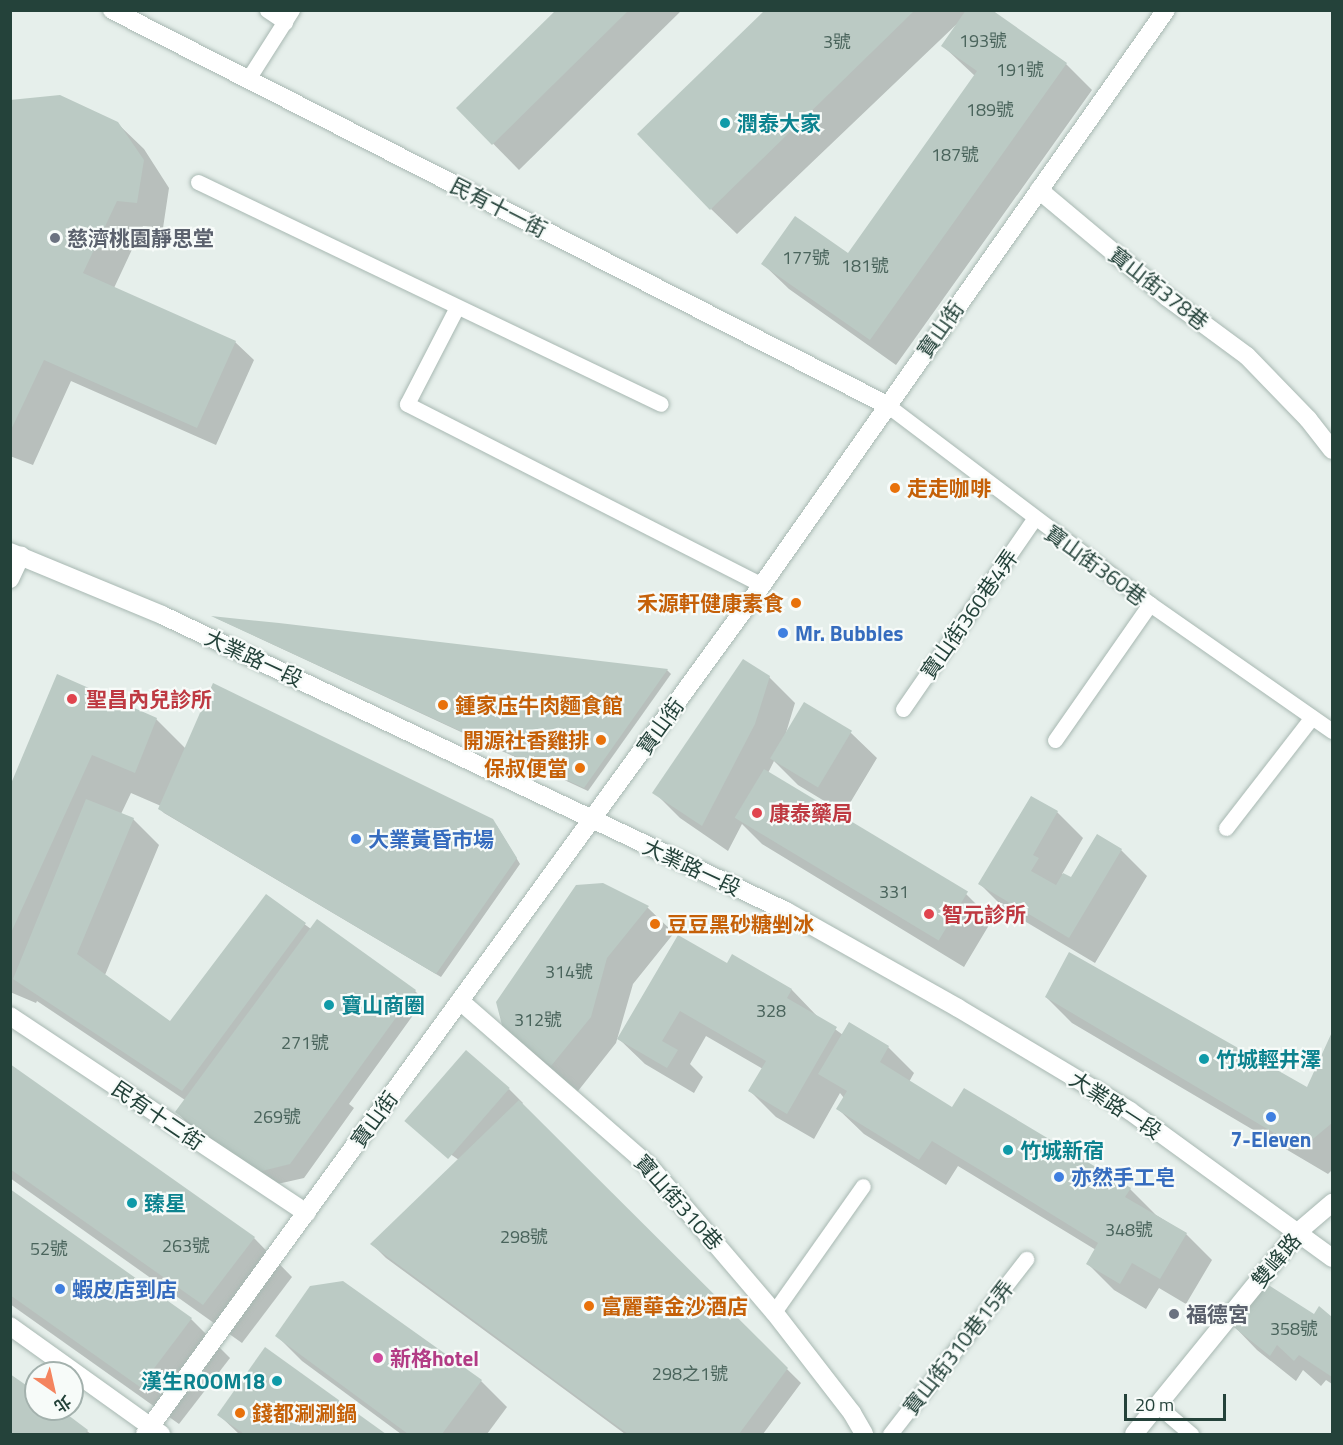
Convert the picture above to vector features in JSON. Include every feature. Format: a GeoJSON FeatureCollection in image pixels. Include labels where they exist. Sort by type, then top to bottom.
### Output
{"type":"FeatureCollection","features":[{"type":"Feature","properties":{"kind":"street","name":"民有十一街"},"geometry":{"type":"LineString","coordinates":[[112,10],[886,405]]}},
{"type":"Feature","properties":{"kind":"street","name":"寶山街"},"geometry":{"type":"LineString","coordinates":[[152,1432],[306,1213],[762,585],[886,405],[1166,10]]}},
{"type":"Feature","properties":{"kind":"street","name":"寶山街378巷"},"geometry":{"type":"LineString","coordinates":[[1039,190],[1167,297],[1247,356],[1332,450]]}},
{"type":"Feature","properties":{"kind":"street"},"geometry":{"type":"LineString","coordinates":[[10,579],[16,554]]}},
{"type":"Feature","properties":{"kind":"street","name":"大業路一段"},"geometry":{"type":"LineString","coordinates":[[16,554],[67,578],[184,625],[786,911],[958,1008],[1130,1111],[1332,1258]]}},
{"type":"Feature","properties":{"kind":"street","name":"寶山街310巷"},"geometry":{"type":"LineString","coordinates":[[460,1001],[650,1167],[703,1226],[774,1312],[852,1413],[864,1434]]}},
{"type":"Feature","properties":{"kind":"street","name":"民有十二街"},"geometry":{"type":"LineString","coordinates":[[10,1016],[306,1213]]}},
{"type":"Feature","properties":{"kind":"street","name":"雙峰路"},"geometry":{"type":"LineString","coordinates":[[1134,1434],[1298,1232],[1332,1203]]}},
{"type":"Feature","properties":{"kind":"street"},"geometry":{"type":"LineString","coordinates":[[10,1326],[152,1432]]}},
{"type":"Feature","properties":{"kind":"lane"},"geometry":{"type":"LineString","coordinates":[[248,79],[289,16],[267,10]]}},
{"type":"Feature","properties":{"kind":"lane"},"geometry":{"type":"LineString","coordinates":[[198,182],[661,404]]}},
{"type":"Feature","properties":{"kind":"lane"},"geometry":{"type":"LineString","coordinates":[[457,307],[407,404],[762,585]]}},
{"type":"Feature","properties":{"kind":"lane","name":"寶山街360巷"},"geometry":{"type":"LineString","coordinates":[[886,405],[1034,519],[1150,604],[1332,731]]}},
{"type":"Feature","properties":{"kind":"lane","name":"寶山街360巷4弄"},"geometry":{"type":"LineString","coordinates":[[903,709],[1034,519]]}},
{"type":"Feature","properties":{"kind":"lane"},"geometry":{"type":"LineString","coordinates":[[1055,740],[1150,604]]}},
{"type":"Feature","properties":{"kind":"lane"},"geometry":{"type":"LineString","coordinates":[[1226,828],[1312,717]]}},
{"type":"Feature","properties":{"kind":"lane"},"geometry":{"type":"LineString","coordinates":[[774,1312],[863,1186]]}},
{"type":"Feature","properties":{"kind":"lane","name":"寶山街310巷15弄"},"geometry":{"type":"LineString","coordinates":[[890,1434],[1026,1259]]}},
{"type":"Feature","properties":{"kind":"lane"},"geometry":{"type":"LineString","coordinates":[[1157,1405],[1191,1434]]}},
{"type":"Feature","properties":{"kind":"building"},"geometry":{"type":"Polygon","coordinates":[[[556,10],[629,10],[492,145],[456,108],[556,10]]]}},
{"type":"Feature","properties":{"kind":"building","name":"潤泰大家"},"geometry":{"type":"Polygon","coordinates":[[[765,10],[915,10],[710,210],[637,134],[765,10]]]}},
{"type":"Feature","properties":{"kind":"building"},"geometry":{"type":"Polygon","coordinates":[[[966,10],[992,10],[1067,63],[870,340],[761,264],[795,216],[848,253],[977,71],[941,46],[966,10]]]}},
{"type":"Feature","properties":{"kind":"building","name":"慈濟桃園靜思堂"},"geometry":{"type":"Polygon","coordinates":[[[60,95],[118,122],[144,160],[137,203],[117,201],[83,273],[236,341],[197,428],[44,360],[10,432],[10,100],[60,95]]]}},
{"type":"Feature","properties":{"kind":"building"},"geometry":{"type":"Polygon","coordinates":[[[211,616],[279,623],[668,669],[584,788],[211,616]]]}},
{"type":"Feature","properties":{"kind":"building"},"geometry":{"type":"Polygon","coordinates":[[[743,659],[770,676],[755,724],[702,826],[652,793],[743,659]]]}},
{"type":"Feature","properties":{"kind":"building"},"geometry":{"type":"Polygon","coordinates":[[[57,674],[157,718],[135,773],[92,755],[10,935],[10,786],[57,674]]]}},
{"type":"Feature","properties":{"kind":"building","name":"大業黃昏市場"},"geometry":{"type":"Polygon","coordinates":[[[213,683],[493,819],[517,858],[436,974],[158,809],[213,683]]]}},
{"type":"Feature","properties":{"kind":"building"},"geometry":{"type":"Polygon","coordinates":[[[804,702],[852,731],[818,787],[770,759],[804,702]]]}},
{"type":"Feature","properties":{"kind":"building"},"geometry":{"type":"Polygon","coordinates":[[[764,769],[968,892],[939,940],[735,818],[764,769]]]}},
{"type":"Feature","properties":{"kind":"building"},"geometry":{"type":"Polygon","coordinates":[[[1031,796],[1058,811],[1033,855],[1039,858],[1031,871],[1056,885],[1063,873],[1071,877],[1097,834],[1122,849],[1069,938],[978,884],[1031,796]]]}},
{"type":"Feature","properties":{"kind":"building"},"geometry":{"type":"Polygon","coordinates":[[[86,799],[134,818],[77,954],[170,1021],[266,894],[306,923],[182,1091],[13,979],[86,799]]]}},
{"type":"Feature","properties":{"kind":"building"},"geometry":{"type":"Polygon","coordinates":[[[603,883],[649,906],[607,958],[591,1017],[551,1066],[503,1029],[496,1002],[576,885],[603,883]]]}},
{"type":"Feature","properties":{"kind":"building"},"geometry":{"type":"Polygon","coordinates":[[[317,919],[416,990],[290,1164],[258,1172],[175,1112],[317,919]]]}},
{"type":"Feature","properties":{"kind":"building"},"geometry":{"type":"Polygon","coordinates":[[[678,935],[727,963],[732,954],[792,989],[787,998],[837,1027],[787,1114],[748,1091],[766,1061],[680,1011],[662,1041],[678,1050],[667,1068],[617,1039],[678,935]]]}},
{"type":"Feature","properties":{"kind":"building","name":"竹城輕井澤"},"geometry":{"type":"Polygon","coordinates":[[[1069,952],[1307,1087],[1332,1032],[1332,1123],[1301,1149],[1045,997],[1069,952]]]}},
{"type":"Feature","properties":{"kind":"building","name":"竹城新宿"},"geometry":{"type":"Polygon","coordinates":[[[849,1022],[889,1046],[880,1062],[952,1107],[964,1088],[1131,1188],[1125,1197],[1187,1233],[1160,1279],[1132,1263],[1120,1284],[1086,1264],[1098,1243],[980,1170],[932,1141],[919,1160],[836,1109],[847,1091],[818,1074],[849,1022]]]}},
{"type":"Feature","properties":{"kind":"building"},"geometry":{"type":"Polygon","coordinates":[[[466,1050],[510,1088],[448,1159],[404,1121],[466,1050]]]}},
{"type":"Feature","properties":{"kind":"building","name":"臻星"},"geometry":{"type":"Polygon","coordinates":[[[10,1064],[255,1237],[203,1305],[10,1169],[10,1064]]]}},
{"type":"Feature","properties":{"kind":"building","name":"富麗華金沙酒店"},"geometry":{"type":"Polygon","coordinates":[[[519,1100],[788,1368],[739,1434],[628,1434],[370,1244],[519,1100]]]}},
{"type":"Feature","properties":{"kind":"building","name":"臻星"},"geometry":{"type":"Polygon","coordinates":[[[10,1189],[192,1318],[140,1387],[10,1295],[10,1189]]]}},
{"type":"Feature","properties":{"kind":"building","name":"新格hotel"},"geometry":{"type":"Polygon","coordinates":[[[343,1281],[482,1380],[442,1434],[408,1434],[275,1336],[310,1286],[343,1281]]]}},
{"type":"Feature","properties":{"kind":"building"},"geometry":{"type":"Polygon","coordinates":[[[1270,1286],[1314,1314],[1319,1306],[1332,1317],[1332,1377],[1299,1355],[1294,1361],[1277,1345],[1270,1356],[1230,1324],[1260,1287],[1270,1286]]]}},
{"type":"Feature","properties":{"kind":"building","name":"漢生ROOM18"},"geometry":{"type":"Polygon","coordinates":[[[265,1347],[386,1434],[244,1434],[217,1415],[265,1347]]]}},
{"type":"Feature","properties":{"kind":"building"},"geometry":{"type":"Polygon","coordinates":[[[10,1374],[24,1384],[24,1421],[76,1421],[88,1430],[85,1434],[10,1434],[10,1374]]]}},
{"type":"Feature","properties":{"kind":"place","name":"潤泰大家"},"geometry":{"type":"Point","coordinates":[725,123]}},
{"type":"Feature","properties":{"kind":"place","name":"慈濟桃園靜思堂"},"geometry":{"type":"Point","coordinates":[55,238]}},
{"type":"Feature","properties":{"kind":"place","name":"走走咖啡"},"geometry":{"type":"Point","coordinates":[895,488]}},
{"type":"Feature","properties":{"kind":"place","name":"禾源軒健康素食"},"geometry":{"type":"Point","coordinates":[796,603]}},
{"type":"Feature","properties":{"kind":"place","name":"Mr. Bubbles"},"geometry":{"type":"Point","coordinates":[783,633]}},
{"type":"Feature","properties":{"kind":"place","name":"聖昌內兒診所"},"geometry":{"type":"Point","coordinates":[72,699]}},
{"type":"Feature","properties":{"kind":"place","name":"鍾家庒牛肉麵食館"},"geometry":{"type":"Point","coordinates":[443,705]}},
{"type":"Feature","properties":{"kind":"place","name":"開源社香雞排"},"geometry":{"type":"Point","coordinates":[601,740]}},
{"type":"Feature","properties":{"kind":"place","name":"保叔便當"},"geometry":{"type":"Point","coordinates":[580,768]}},
{"type":"Feature","properties":{"kind":"place","name":"康泰藥局"},"geometry":{"type":"Point","coordinates":[757,813]}},
{"type":"Feature","properties":{"kind":"place","name":"大業黃昏市場"},"geometry":{"type":"Point","coordinates":[356,839]}},
{"type":"Feature","properties":{"kind":"place","name":"智元診所"},"geometry":{"type":"Point","coordinates":[929,914]}},
{"type":"Feature","properties":{"kind":"place","name":"豆豆黑砂糖剉冰"},"geometry":{"type":"Point","coordinates":[655,924]}},
{"type":"Feature","properties":{"kind":"place","name":"寶山商圈"},"geometry":{"type":"Point","coordinates":[329,1005]}},
{"type":"Feature","properties":{"kind":"place","name":"竹城輕井澤"},"geometry":{"type":"Point","coordinates":[1204,1059]}},
{"type":"Feature","properties":{"kind":"place","name":"7-Eleven"},"geometry":{"type":"Point","coordinates":[1271,1117]}},
{"type":"Feature","properties":{"kind":"place","name":"竹城新宿"},"geometry":{"type":"Point","coordinates":[1008,1150]}},
{"type":"Feature","properties":{"kind":"place","name":"亦然手工皂"},"geometry":{"type":"Point","coordinates":[1059,1177]}},
{"type":"Feature","properties":{"kind":"place","name":"臻星"},"geometry":{"type":"Point","coordinates":[132,1203]}},
{"type":"Feature","properties":{"kind":"place","name":"蝦皮店到店"},"geometry":{"type":"Point","coordinates":[60,1289]}},
{"type":"Feature","properties":{"kind":"place","name":"富麗華金沙酒店"},"geometry":{"type":"Point","coordinates":[589,1306]}},
{"type":"Feature","properties":{"kind":"place","name":"福德宮"},"geometry":{"type":"Point","coordinates":[1174,1314]}},
{"type":"Feature","properties":{"kind":"place","name":"新格hotel"},"geometry":{"type":"Point","coordinates":[378,1358]}},
{"type":"Feature","properties":{"kind":"place","name":"漢生ROOM18"},"geometry":{"type":"Point","coordinates":[277,1381]}},
{"type":"Feature","properties":{"kind":"place","name":"錢都涮涮鍋"},"geometry":{"type":"Point","coordinates":[240,1413]}}]}
